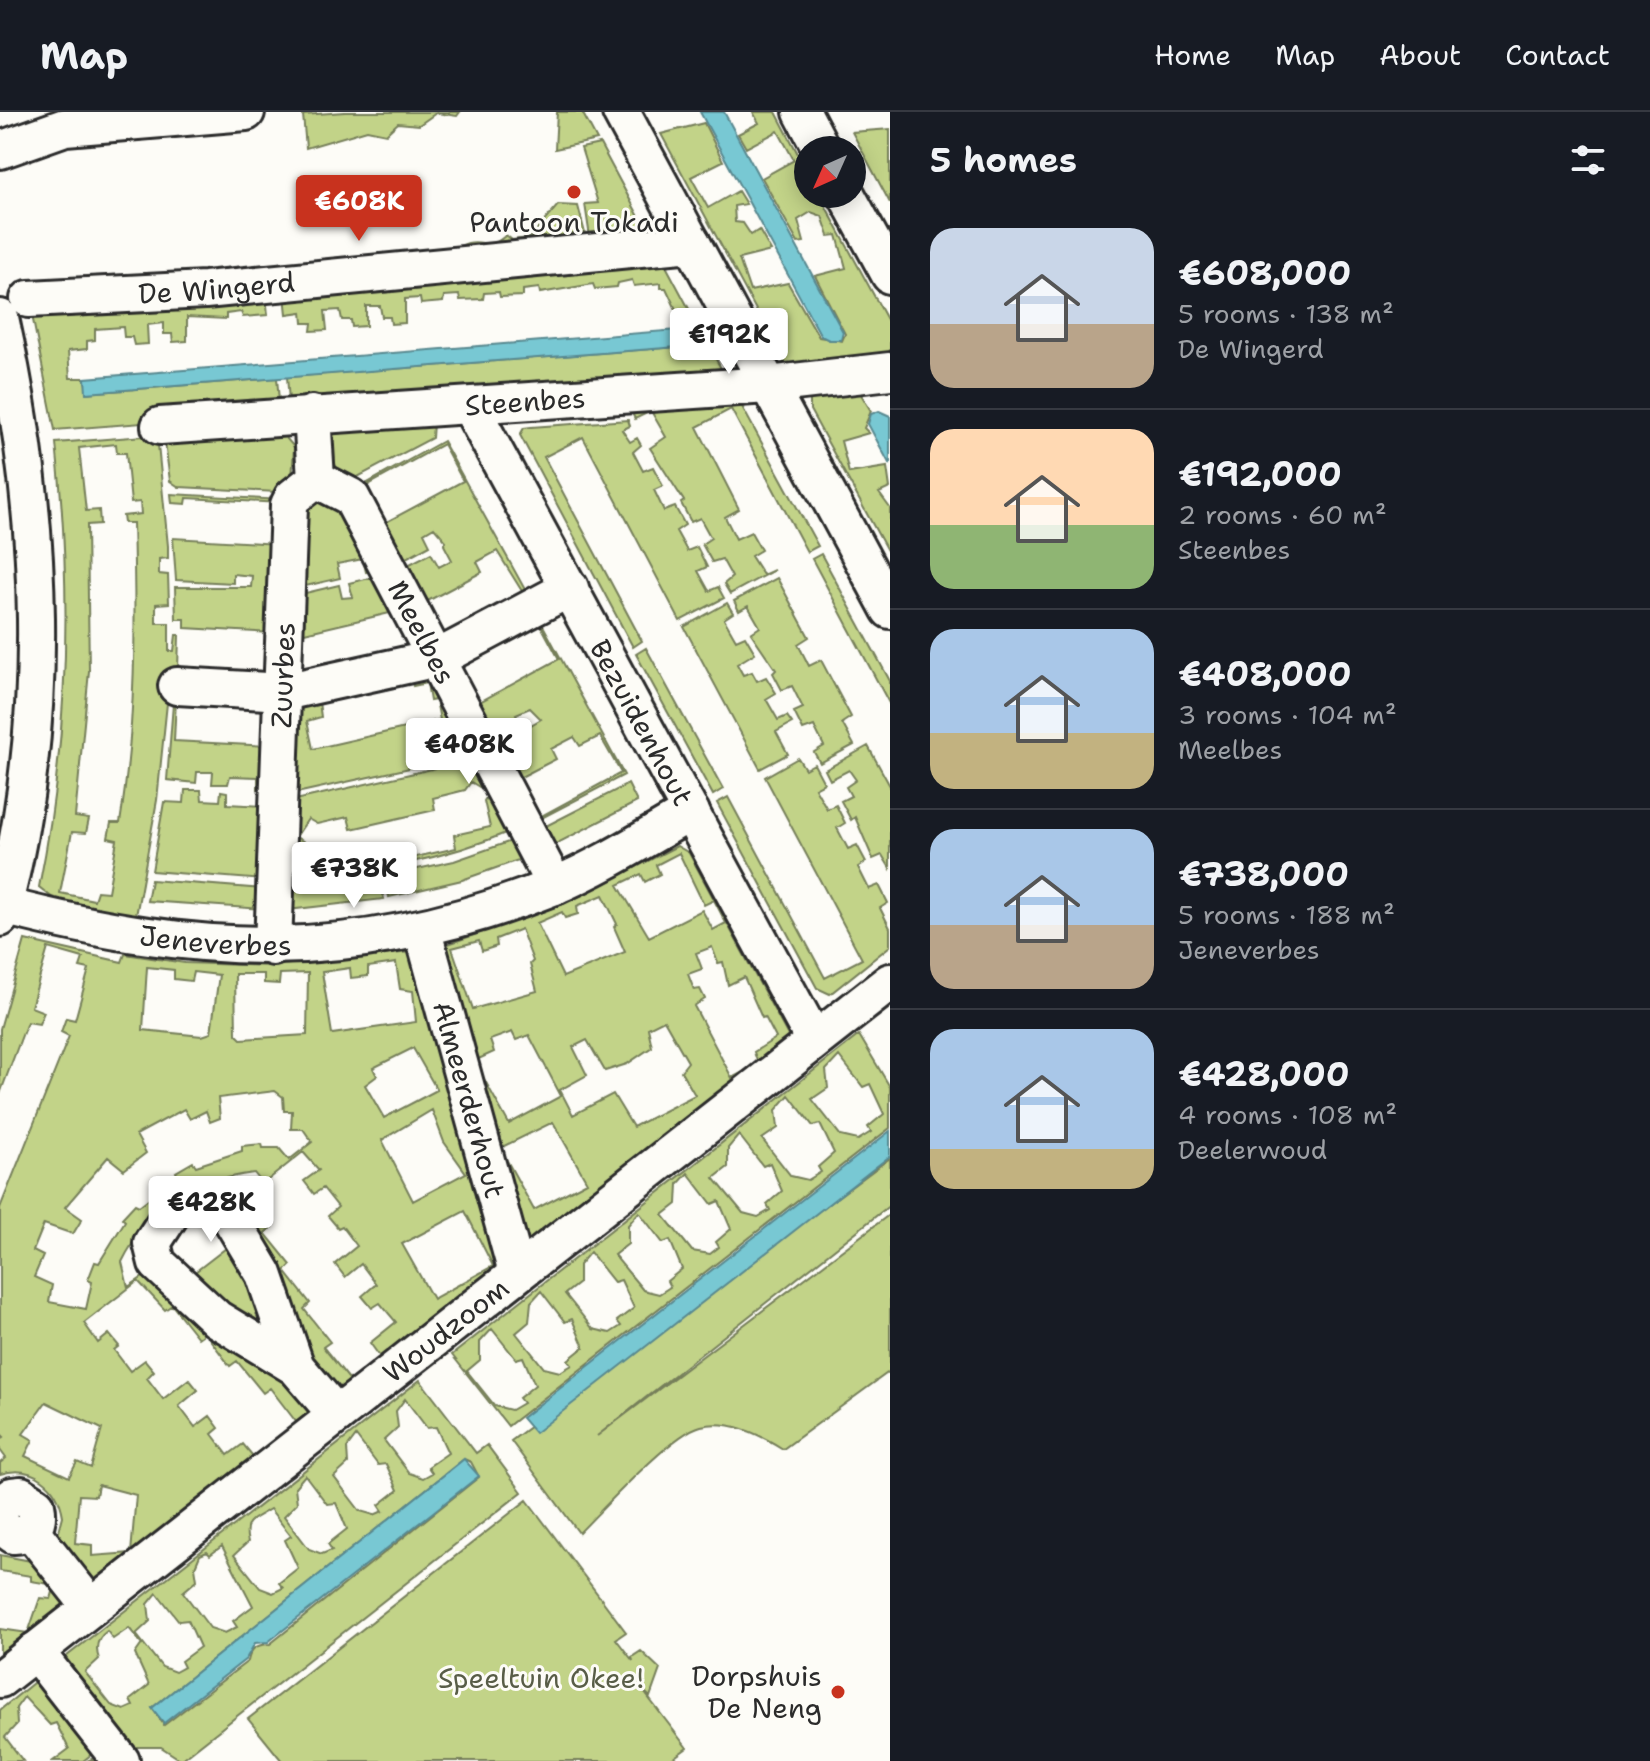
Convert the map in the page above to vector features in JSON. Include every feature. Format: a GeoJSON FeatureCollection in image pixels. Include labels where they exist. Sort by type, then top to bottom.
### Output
{"type":"FeatureCollection","features":[{"type":"Feature","properties":{"kind":"street"},"geometry":{"type":"LineString","coordinates":[[0,150],[65,127],[246,112]]}},
{"type":"Feature","properties":{"kind":"street"},"geometry":{"type":"LineString","coordinates":[[621,112],[890,610]]}},
{"type":"Feature","properties":{"kind":"street"},"geometry":{"type":"LineString","coordinates":[[802,112],[815,136]]}},
{"type":"Feature","properties":{"kind":"street"},"geometry":{"type":"LineString","coordinates":[[854,208],[890,275]]}},
{"type":"Feature","properties":{"kind":"street","name":"De Wingerd"},"geometry":{"type":"LineString","coordinates":[[15,309],[692,243]]}},
{"type":"Feature","properties":{"kind":"street"},"geometry":{"type":"LineString","coordinates":[[2,912],[29,745],[35,597],[15,309]]}},
{"type":"Feature","properties":{"kind":"street","name":"Steenbes"},"geometry":{"type":"LineString","coordinates":[[160,426],[768,385],[890,371]]}},
{"type":"Feature","properties":{"kind":"street","name":"Bezuidenhout"},"geometry":{"type":"LineString","coordinates":[[470,406],[814,1040]]}},
{"type":"Feature","properties":{"kind":"street"},"geometry":{"type":"LineString","coordinates":[[312,414],[316,479]]}},
{"type":"Feature","properties":{"kind":"street","name":"Meelbes"},"geometry":{"type":"LineString","coordinates":[[316,479],[351,497],[555,886]]}},
{"type":"Feature","properties":{"kind":"street","name":"Zuurbes"},"geometry":{"type":"LineString","coordinates":[[273,947],[289,505],[293,497],[316,479]]}},
{"type":"Feature","properties":{"kind":"street"},"geometry":{"type":"LineString","coordinates":[[177,686],[284,692],[438,658],[570,588]]}},
{"type":"Feature","properties":{"kind":"street","name":"Jeneverbes"},"geometry":{"type":"LineString","coordinates":[[2,912],[144,937],[273,947],[347,942],[422,928],[488,911],[555,886],[691,812]]}},
{"type":"Feature","properties":{"kind":"street","name":"Almeerderhout"},"geometry":{"type":"LineString","coordinates":[[422,928],[517,1273]]}},
{"type":"Feature","properties":{"kind":"street","name":"Woudzoom"},"geometry":{"type":"LineString","coordinates":[[0,1679],[890,982]]}},
{"type":"Feature","properties":{"kind":"street"},"geometry":{"type":"LineString","coordinates":[[296,1367],[264,1274],[224,1207],[210,1197],[174,1209],[152,1243],[157,1263],[217,1319],[296,1367],[337,1415]]}},
{"type":"Feature","properties":{"kind":"street"},"geometry":{"type":"LineString","coordinates":[[0,1506],[12,1496],[30,1499],[38,1514],[16,1528],[91,1607]]}},
{"type":"Feature","properties":{"kind":"street"},"geometry":{"type":"LineString","coordinates":[[35,1651],[121,1761]]}},
{"type":"Feature","properties":{"kind":"green space"},"geometry":{"type":"Polygon","coordinates":[[[460,112],[457,116],[436,113],[419,125],[398,123],[386,134],[367,130],[306,148],[303,115],[460,112]]]}},
{"type":"Feature","properties":{"kind":"green space"},"geometry":{"type":"Polygon","coordinates":[[[557,112],[582,112],[597,140],[555,149],[557,112]]]}},
{"type":"Feature","properties":{"kind":"green space"},"geometry":{"type":"Polygon","coordinates":[[[753,112],[776,112],[794,146],[794,160],[778,131],[746,148],[738,134],[759,123],[753,112]]]}},
{"type":"Feature","properties":{"kind":"green space"},"geometry":{"type":"Polygon","coordinates":[[[704,123],[723,161],[691,177],[708,208],[738,191],[746,204],[734,206],[735,222],[743,223],[751,235],[759,230],[771,251],[739,259],[750,291],[788,283],[819,337],[842,341],[845,334],[815,276],[846,268],[837,235],[829,236],[822,216],[811,212],[798,220],[804,242],[798,243],[762,178],[794,160],[794,208],[827,208],[890,325],[890,365],[790,373],[661,134],[704,123]]]}},
{"type":"Feature","properties":{"kind":"green space"},"geometry":{"type":"Polygon","coordinates":[[[890,129],[890,203],[866,158],[866,136],[854,136],[852,132],[890,129]]]}},
{"type":"Feature","properties":{"kind":"green space"},"geometry":{"type":"Polygon","coordinates":[[[600,144],[651,239],[591,244],[585,204],[598,203],[581,148],[600,144]]]}},
{"type":"Feature","properties":{"kind":"green space"},"geometry":{"type":"Polygon","coordinates":[[[558,205],[578,206],[588,245],[387,261],[394,255],[411,257],[430,249],[447,251],[474,242],[491,244],[506,235],[512,240],[530,238],[558,205]]]}},
{"type":"Feature","properties":{"kind":"green space"},"geometry":{"type":"Polygon","coordinates":[[[665,264],[725,376],[290,412],[287,377],[677,347],[677,330],[695,328],[693,318],[680,318],[661,283],[634,286],[632,280],[618,283],[617,287],[595,289],[593,284],[540,293],[539,288],[523,290],[523,296],[500,297],[499,292],[484,293],[483,299],[460,300],[459,295],[444,296],[443,302],[421,304],[420,298],[405,299],[405,323],[391,324],[390,317],[382,317],[380,306],[366,306],[366,326],[352,327],[351,320],[342,320],[340,310],[325,311],[327,330],[311,331],[312,323],[303,323],[302,312],[287,314],[285,295],[665,264]]]}},
{"type":"Feature","properties":{"kind":"green space"},"geometry":{"type":"Polygon","coordinates":[[[266,295],[268,315],[243,317],[241,312],[226,314],[226,319],[187,317],[187,341],[173,342],[172,334],[164,334],[164,323],[147,325],[148,344],[134,345],[132,337],[124,337],[123,327],[95,329],[95,340],[87,341],[87,349],[68,351],[70,378],[85,378],[87,393],[277,378],[280,412],[55,430],[32,315],[266,295]]]}},
{"type":"Feature","properties":{"kind":"green space"},"geometry":{"type":"Polygon","coordinates":[[[859,391],[871,411],[864,428],[869,433],[841,441],[849,473],[887,467],[890,488],[879,493],[890,508],[890,556],[810,410],[810,399],[815,395],[859,391]]]}},
{"type":"Feature","properties":{"kind":"green space"},"geometry":{"type":"Polygon","coordinates":[[[740,403],[818,546],[807,552],[731,409],[697,427],[739,509],[725,517],[736,539],[751,532],[761,550],[751,556],[763,575],[774,570],[730,594],[724,584],[732,577],[722,559],[712,562],[702,544],[711,538],[700,518],[691,522],[681,503],[684,501],[650,448],[666,437],[651,411],[635,419],[633,415],[641,410],[740,403]]]}},
{"type":"Feature","properties":{"kind":"green space"},"geometry":{"type":"Polygon","coordinates":[[[628,420],[630,426],[622,430],[630,442],[637,438],[641,445],[633,452],[643,471],[653,467],[663,486],[654,490],[664,511],[675,507],[685,525],[676,531],[687,551],[697,547],[707,567],[698,571],[709,591],[718,587],[724,598],[680,621],[583,437],[544,457],[642,641],[633,647],[520,435],[524,428],[531,427],[628,420]]]}},
{"type":"Feature","properties":{"kind":"green space"},"geometry":{"type":"Polygon","coordinates":[[[433,423],[432,438],[354,479],[339,474],[324,436],[334,425],[433,423]]]}},
{"type":"Feature","properties":{"kind":"green space"},"geometry":{"type":"Polygon","coordinates":[[[280,431],[294,447],[292,480],[277,492],[179,487],[170,481],[165,443],[280,431]]]}},
{"type":"Feature","properties":{"kind":"green space"},"geometry":{"type":"Polygon","coordinates":[[[157,435],[168,546],[168,558],[159,559],[159,574],[168,575],[169,603],[156,604],[156,623],[169,623],[169,651],[174,651],[176,635],[179,635],[178,670],[272,674],[273,633],[185,628],[185,619],[176,619],[175,587],[251,587],[252,576],[233,574],[233,583],[176,580],[173,538],[278,544],[280,503],[187,498],[186,504],[172,503],[171,494],[283,500],[280,559],[269,559],[268,571],[279,572],[264,880],[152,871],[164,802],[184,803],[185,790],[201,790],[202,800],[220,801],[221,791],[227,792],[227,804],[264,806],[265,789],[258,789],[258,777],[230,776],[228,784],[212,784],[213,772],[197,772],[196,783],[167,780],[173,704],[167,703],[157,800],[136,916],[54,899],[39,887],[57,777],[65,666],[64,555],[56,443],[157,435]],[[116,444],[79,448],[86,511],[99,510],[100,524],[87,525],[89,671],[75,817],[89,819],[86,833],[72,832],[60,893],[94,900],[97,891],[108,892],[117,840],[108,838],[111,823],[120,823],[132,710],[133,523],[124,523],[123,516],[141,514],[140,502],[131,503],[126,453],[117,453],[116,444]],[[176,699],[174,741],[268,746],[271,704],[176,699]]]}},
{"type":"Feature","properties":{"kind":"green space"},"geometry":{"type":"Polygon","coordinates":[[[443,441],[528,595],[440,645],[400,569],[431,553],[439,567],[452,560],[444,545],[446,541],[434,527],[424,533],[430,545],[397,563],[357,489],[443,441]],[[443,444],[359,490],[379,526],[463,481],[443,444]],[[497,551],[477,562],[482,572],[422,604],[441,641],[525,596],[497,551]]]}},
{"type":"Feature","properties":{"kind":"green space"},"geometry":{"type":"Polygon","coordinates":[[[329,495],[346,507],[379,569],[366,572],[363,559],[337,564],[340,578],[297,588],[296,546],[300,517],[306,506],[316,498],[329,495]]]}},
{"type":"Feature","properties":{"kind":"green space"},"geometry":{"type":"Polygon","coordinates":[[[821,554],[890,681],[890,705],[812,559],[821,554]]]}},
{"type":"Feature","properties":{"kind":"green space"},"geometry":{"type":"Polygon","coordinates":[[[382,575],[394,612],[296,635],[297,595],[339,585],[342,598],[353,597],[349,583],[382,575]]]}},
{"type":"Feature","properties":{"kind":"green space"},"geometry":{"type":"Polygon","coordinates":[[[777,578],[809,637],[798,644],[809,666],[821,660],[851,717],[842,723],[854,745],[820,763],[814,752],[824,746],[814,726],[803,730],[794,712],[803,708],[792,686],[782,690],[773,673],[776,670],[751,633],[760,627],[748,606],[739,611],[734,601],[777,578]]]}},
{"type":"Feature","properties":{"kind":"green space"},"geometry":{"type":"Polygon","coordinates":[[[727,603],[733,613],[724,619],[736,640],[745,636],[755,653],[737,664],[743,675],[752,672],[757,681],[766,677],[776,693],[766,699],[778,720],[787,716],[792,723],[776,732],[788,754],[760,769],[684,627],[727,603]]]}},
{"type":"Feature","properties":{"kind":"green space"},"geometry":{"type":"Polygon","coordinates":[[[540,620],[624,775],[536,821],[495,746],[541,719],[530,708],[516,714],[521,725],[506,733],[499,722],[487,729],[451,666],[540,620]],[[539,622],[456,667],[476,704],[559,659],[539,622]],[[600,736],[580,746],[574,737],[551,749],[556,759],[515,780],[536,819],[621,773],[600,736]]]}},
{"type":"Feature","properties":{"kind":"green space"},"geometry":{"type":"Polygon","coordinates":[[[646,648],[723,789],[713,795],[636,654],[646,648]]]}},
{"type":"Feature","properties":{"kind":"green space"},"geometry":{"type":"Polygon","coordinates":[[[432,675],[473,754],[292,794],[293,707],[432,675]],[[412,682],[319,702],[321,717],[307,721],[313,749],[440,720],[436,700],[430,701],[427,683],[413,686],[412,682]]]}},
{"type":"Feature","properties":{"kind":"green space"},"geometry":{"type":"Polygon","coordinates":[[[868,746],[890,786],[890,868],[882,855],[873,859],[855,817],[851,820],[841,801],[851,796],[846,787],[856,780],[849,770],[830,780],[825,770],[868,746]]]}},
{"type":"Feature","properties":{"kind":"green space"},"geometry":{"type":"Polygon","coordinates":[[[798,758],[805,769],[814,764],[824,783],[815,788],[827,809],[836,805],[845,823],[837,828],[848,849],[857,845],[866,862],[858,867],[869,889],[879,885],[888,903],[880,908],[890,928],[890,946],[830,994],[817,988],[717,803],[728,797],[825,978],[862,959],[765,777],[798,758]]]}},
{"type":"Feature","properties":{"kind":"green space"},"geometry":{"type":"Polygon","coordinates":[[[476,759],[513,830],[431,858],[347,874],[289,880],[291,801],[476,759]],[[471,782],[465,790],[433,798],[435,810],[351,829],[348,817],[317,824],[308,819],[296,837],[304,842],[310,868],[346,861],[349,872],[456,848],[454,835],[490,827],[484,801],[489,793],[471,782]]]}},
{"type":"Feature","properties":{"kind":"green space"},"geometry":{"type":"Polygon","coordinates":[[[628,784],[637,802],[550,847],[540,829],[628,784]]]}},
{"type":"Feature","properties":{"kind":"green space"},"geometry":{"type":"Polygon","coordinates":[[[517,839],[527,857],[462,880],[389,897],[385,876],[454,861],[517,839]]]}},
{"type":"Feature","properties":{"kind":"green space"},"geometry":{"type":"Polygon","coordinates":[[[677,846],[689,853],[793,1045],[532,1242],[514,1233],[443,959],[448,944],[566,903],[677,846]],[[679,853],[656,865],[660,874],[645,882],[641,874],[618,885],[649,937],[702,910],[713,930],[726,923],[714,900],[704,905],[679,853]],[[603,895],[577,906],[578,914],[565,918],[562,912],[537,923],[563,977],[625,952],[614,927],[617,924],[603,895]],[[521,929],[496,939],[497,946],[482,951],[479,941],[452,948],[473,1009],[537,991],[530,964],[533,961],[521,929]],[[712,947],[696,953],[702,969],[688,974],[694,990],[700,989],[705,999],[694,1006],[732,1078],[758,1064],[754,1052],[776,1038],[765,1017],[762,1018],[744,977],[728,985],[723,962],[718,963],[712,947]],[[664,1020],[648,1028],[652,1047],[627,1064],[605,1071],[587,1040],[573,1047],[587,1075],[560,1090],[573,1115],[613,1094],[633,1127],[695,1095],[681,1071],[688,1062],[664,1020]],[[512,1032],[490,1040],[494,1052],[474,1061],[509,1124],[561,1096],[529,1035],[516,1040],[512,1032]],[[553,1122],[500,1148],[534,1210],[587,1182],[553,1122]]]}},
{"type":"Feature","properties":{"kind":"green space"},"geometry":{"type":"Polygon","coordinates":[[[379,879],[384,899],[287,910],[288,889],[379,879]]]}},
{"type":"Feature","properties":{"kind":"green space"},"geometry":{"type":"Polygon","coordinates":[[[151,880],[263,889],[263,909],[147,901],[151,880]]]}},
{"type":"Feature","properties":{"kind":"green space"},"geometry":{"type":"Polygon","coordinates":[[[25,940],[122,962],[125,954],[185,963],[271,966],[411,952],[421,966],[498,1253],[496,1275],[486,1287],[356,1389],[332,1394],[316,1381],[238,1203],[262,1183],[254,1173],[212,1182],[160,1211],[133,1242],[122,1262],[128,1287],[149,1273],[303,1393],[312,1414],[304,1429],[104,1584],[84,1582],[58,1551],[56,1543],[63,1516],[56,1495],[49,1486],[33,1474],[0,1474],[0,1463],[6,1458],[0,1450],[0,1440],[4,1437],[0,1433],[0,1208],[69,1036],[61,1032],[66,1018],[75,1020],[89,969],[80,967],[83,958],[48,948],[31,1007],[44,1012],[39,1024],[27,1022],[0,1094],[0,1029],[25,940]],[[396,963],[368,967],[368,976],[351,978],[350,968],[322,972],[332,1034],[416,1022],[413,991],[400,989],[396,963]],[[147,967],[143,1030],[202,1036],[211,1033],[219,975],[193,972],[191,981],[174,979],[174,970],[147,967]],[[308,973],[280,974],[279,984],[264,983],[264,974],[235,974],[236,1034],[241,1039],[307,1035],[308,973]],[[413,1048],[373,1068],[377,1076],[365,1085],[384,1118],[437,1090],[413,1048]],[[275,1091],[218,1098],[220,1118],[210,1122],[206,1111],[190,1119],[184,1109],[136,1135],[146,1153],[124,1170],[108,1157],[65,1207],[82,1219],[73,1234],[44,1224],[33,1251],[43,1256],[34,1277],[52,1285],[49,1302],[86,1309],[92,1282],[88,1280],[95,1262],[99,1263],[125,1221],[122,1218],[135,1204],[139,1206],[178,1176],[176,1172],[193,1162],[196,1166],[242,1151],[242,1146],[262,1144],[263,1148],[279,1148],[289,1160],[312,1142],[303,1129],[291,1129],[292,1111],[284,1111],[283,1097],[275,1091]],[[432,1110],[382,1140],[413,1201],[466,1173],[444,1142],[432,1110]],[[303,1152],[249,1195],[272,1227],[265,1233],[291,1265],[285,1271],[310,1303],[304,1309],[330,1342],[323,1347],[353,1384],[383,1361],[370,1343],[396,1322],[380,1303],[372,1308],[362,1296],[376,1284],[361,1264],[345,1277],[335,1264],[357,1246],[342,1226],[338,1228],[328,1216],[338,1207],[323,1188],[314,1194],[304,1181],[319,1170],[303,1152]],[[465,1211],[402,1244],[433,1299],[493,1266],[465,1211]],[[138,1281],[84,1323],[98,1343],[109,1334],[119,1346],[114,1350],[130,1371],[145,1360],[154,1371],[147,1378],[163,1399],[189,1379],[198,1390],[179,1406],[195,1427],[210,1416],[219,1428],[212,1434],[228,1455],[243,1444],[257,1461],[300,1427],[270,1388],[263,1393],[237,1361],[230,1366],[205,1333],[198,1338],[172,1305],[165,1310],[138,1281]],[[46,1402],[23,1434],[33,1440],[25,1456],[69,1477],[77,1462],[91,1468],[102,1429],[46,1402]],[[98,1485],[96,1496],[79,1495],[75,1543],[92,1545],[92,1556],[131,1553],[136,1495],[98,1485]]]}},
{"type":"Feature","properties":{"kind":"green space"},"geometry":{"type":"Polygon","coordinates":[[[859,1035],[890,1087],[890,1128],[508,1426],[452,1355],[859,1035]],[[839,1056],[826,1070],[828,1088],[812,1099],[841,1136],[858,1140],[871,1132],[868,1127],[884,1114],[870,1084],[863,1087],[839,1056]],[[789,1095],[776,1110],[778,1128],[762,1139],[791,1176],[808,1180],[821,1172],[818,1167],[834,1153],[820,1124],[813,1126],[789,1095]],[[739,1135],[728,1148],[728,1167],[714,1178],[743,1213],[758,1217],[770,1210],[767,1204],[782,1191],[770,1163],[763,1166],[739,1135]],[[688,1173],[678,1184],[677,1204],[663,1215],[692,1251],[710,1254],[719,1247],[716,1242],[731,1229],[719,1201],[712,1204],[688,1173]],[[639,1212],[628,1225],[628,1244],[614,1255],[643,1290],[659,1294],[670,1287],[667,1281],[682,1269],[670,1240],[663,1243],[639,1212]],[[590,1252],[579,1265],[579,1283],[565,1294],[593,1329],[610,1333],[621,1326],[617,1321],[634,1308],[621,1280],[614,1282],[590,1252]],[[541,1291],[531,1302],[529,1322],[516,1333],[544,1368],[560,1372],[572,1365],[568,1360],[584,1347],[572,1319],[565,1322],[541,1291]],[[492,1329],[480,1342],[480,1360],[467,1371],[495,1406],[511,1410],[523,1403],[519,1398],[535,1385],[523,1357],[516,1359],[492,1329]]]}},
{"type":"Feature","properties":{"kind":"green space"},"geometry":{"type":"Polygon","coordinates":[[[890,1158],[890,1205],[597,1436],[890,1214],[890,1371],[783,1449],[755,1434],[722,1425],[701,1426],[688,1432],[638,1473],[579,1533],[511,1441],[890,1158]]]}},
{"type":"Feature","properties":{"kind":"green space"},"geometry":{"type":"Polygon","coordinates":[[[230,1245],[268,1304],[262,1336],[191,1275],[230,1245]]]}},
{"type":"Feature","properties":{"kind":"green space"},"geometry":{"type":"Polygon","coordinates":[[[420,1380],[476,1453],[487,1445],[522,1492],[181,1760],[161,1747],[133,1747],[62,1660],[420,1380]],[[405,1399],[396,1411],[398,1427],[384,1440],[409,1473],[423,1478],[432,1473],[428,1467],[448,1453],[436,1427],[427,1428],[405,1399]],[[356,1436],[347,1448],[348,1464],[334,1477],[360,1511],[374,1515],[383,1511],[379,1505],[398,1490],[386,1464],[378,1465],[356,1436]],[[464,1459],[152,1708],[164,1725],[248,1661],[255,1648],[270,1644],[479,1477],[471,1462],[464,1459]],[[305,1475],[295,1487],[297,1503],[284,1516],[309,1549],[322,1554],[332,1550],[328,1544],[347,1529],[336,1503],[327,1504],[305,1475]],[[270,1509],[251,1521],[247,1529],[248,1542],[234,1555],[260,1588],[273,1593],[283,1588],[279,1583],[298,1568],[285,1540],[291,1536],[270,1509]],[[222,1546],[210,1555],[207,1552],[200,1555],[195,1567],[197,1580],[183,1592],[210,1628],[225,1633],[237,1627],[233,1621],[253,1606],[222,1546]],[[157,1593],[148,1604],[150,1621],[136,1634],[162,1667],[175,1672],[184,1667],[181,1661],[200,1647],[188,1620],[179,1621],[157,1593]],[[129,1628],[113,1639],[107,1631],[98,1644],[99,1659],[85,1672],[111,1705],[124,1710],[133,1706],[130,1700],[149,1685],[135,1654],[142,1644],[129,1628]]]}},
{"type":"Feature","properties":{"kind":"green space","name":"Speeltuin Okee!"},"geometry":{"type":"Polygon","coordinates":[[[527,1500],[626,1632],[616,1639],[633,1661],[632,1657],[641,1651],[660,1669],[650,1697],[641,1688],[687,1748],[669,1761],[282,1761],[248,1719],[527,1500]]]}},
{"type":"Feature","properties":{"kind":"green space"},"geometry":{"type":"Polygon","coordinates":[[[0,1555],[41,1563],[61,1587],[65,1600],[60,1620],[0,1667],[0,1629],[28,1633],[40,1598],[51,1599],[55,1585],[31,1581],[31,1576],[0,1571],[0,1555]]]}},
{"type":"Feature","properties":{"kind":"green space"},"geometry":{"type":"Polygon","coordinates":[[[38,1679],[109,1761],[87,1761],[99,1756],[96,1751],[83,1761],[53,1761],[69,1749],[56,1723],[50,1725],[24,1697],[16,1708],[17,1724],[5,1737],[23,1761],[0,1761],[0,1710],[38,1679]]]}},
{"type":"Feature","properties":{"kind":"water"},"geometry":{"type":"Polygon","coordinates":[[[700,112],[724,112],[843,332],[841,340],[821,336],[700,112]]]}},
{"type":"Feature","properties":{"kind":"water"},"geometry":{"type":"Polygon","coordinates":[[[677,330],[678,347],[86,393],[85,378],[677,330]]]}},
{"type":"Feature","properties":{"kind":"water"},"geometry":{"type":"Polygon","coordinates":[[[879,411],[890,416],[890,465],[868,424],[871,414],[879,411]]]}},
{"type":"Feature","properties":{"kind":"water"},"geometry":{"type":"Polygon","coordinates":[[[890,1131],[890,1156],[535,1433],[522,1418],[890,1131]]]}},
{"type":"Feature","properties":{"kind":"water"},"geometry":{"type":"Polygon","coordinates":[[[464,1459],[479,1476],[268,1642],[255,1643],[246,1659],[164,1723],[152,1708],[464,1459]]]}},
{"type":"Feature","properties":{"kind":"place","name":"Pantoon Tokadi"},"geometry":{"type":"Point","coordinates":[574,192]}},
{"type":"Feature","properties":{"kind":"place","name":"Dorpshuis De Neng"},"geometry":{"type":"Point","coordinates":[838,1692]}}]}
